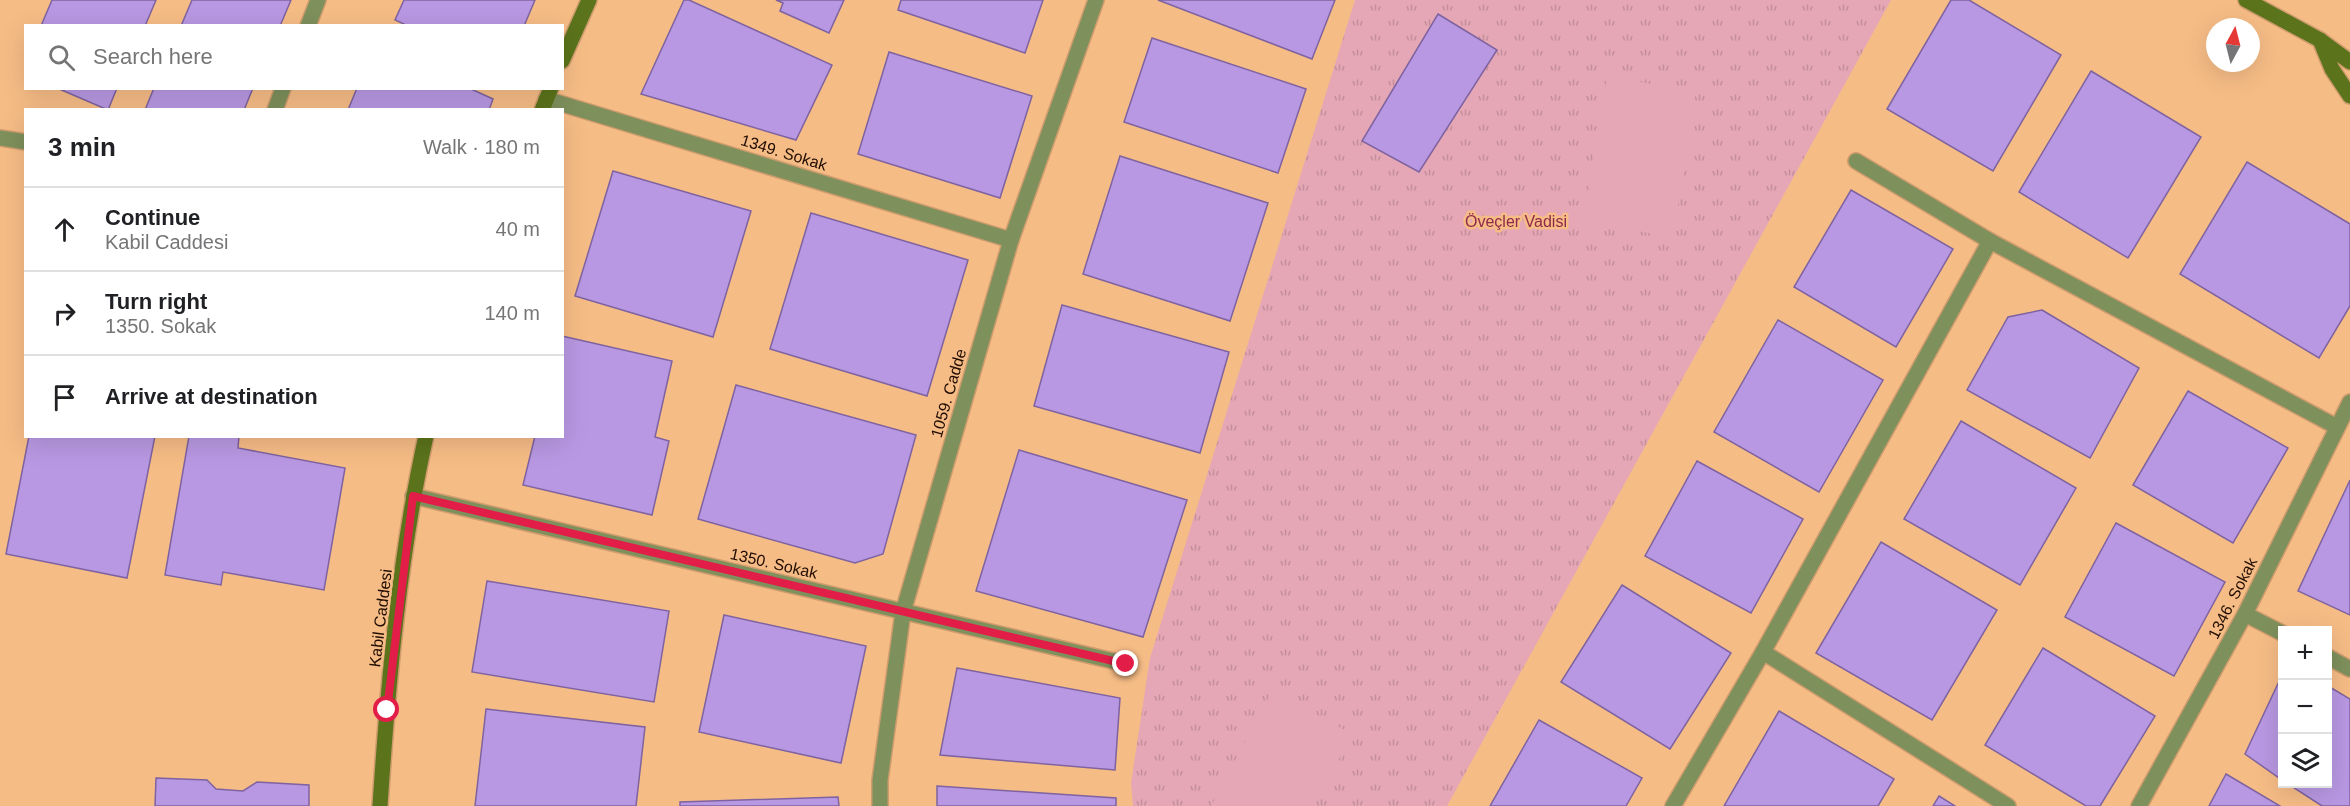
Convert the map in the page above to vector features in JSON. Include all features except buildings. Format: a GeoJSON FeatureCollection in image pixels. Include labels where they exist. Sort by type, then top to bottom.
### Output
{"type":"FeatureCollection","features":[{"type":"Feature","properties":{"kind":"main road"},"geometry":{"type":"LineString","coordinates":[[564,56],[589,0]]}},
{"type":"Feature","properties":{"kind":"main road"},"geometry":{"type":"LineString","coordinates":[[2246,0],[2320,40],[2350,62]]}},
{"type":"Feature","properties":{"kind":"main road"},"geometry":{"type":"LineString","coordinates":[[2320,40],[2350,49]]}},
{"type":"Feature","properties":{"kind":"main road"},"geometry":{"type":"LineString","coordinates":[[2320,40],[2332,69],[2350,96]]}},
{"type":"Feature","properties":{"kind":"main road","name":"Kabil Caddesi"},"geometry":{"type":"LineString","coordinates":[[380,806],[387,710],[413,496],[426,438]]}},
{"type":"Feature","properties":{"kind":"street"},"geometry":{"type":"LineString","coordinates":[[309,24],[318,0]]}},
{"type":"Feature","properties":{"kind":"street","name":"1059. Cadde"},"geometry":{"type":"LineString","coordinates":[[880,806],[880,780],[903,612],[1011,240],[1096,0]]}},
{"type":"Feature","properties":{"kind":"street"},"geometry":{"type":"LineString","coordinates":[[276,108],[283,90]]}},
{"type":"Feature","properties":{"kind":"street","name":"1349. Sokak"},"geometry":{"type":"LineString","coordinates":[[546,99],[1011,240]]}},
{"type":"Feature","properties":{"kind":"street"},"geometry":{"type":"LineString","coordinates":[[0,138],[24,142]]}},
{"type":"Feature","properties":{"kind":"street"},"geometry":{"type":"LineString","coordinates":[[1856,161],[1990,241],[2337,427]]}},
{"type":"Feature","properties":{"kind":"street"},"geometry":{"type":"LineString","coordinates":[[1673,806],[1763,652],[1990,241]]}},
{"type":"Feature","properties":{"kind":"street","name":"1346. Sokak"},"geometry":{"type":"LineString","coordinates":[[2139,806],[2245,614],[2350,402]]}},
{"type":"Feature","properties":{"kind":"street","name":"1350. Sokak"},"geometry":{"type":"LineString","coordinates":[[413,496],[1126,664]]}},
{"type":"Feature","properties":{"kind":"street"},"geometry":{"type":"LineString","coordinates":[[2245,614],[2278,630]]}},
{"type":"Feature","properties":{"kind":"street"},"geometry":{"type":"LineString","coordinates":[[1763,652],[2008,806]]}},
{"type":"Feature","properties":{"kind":"street"},"geometry":{"type":"LineString","coordinates":[[2332,659],[2350,669]]}},
{"type":"Feature","properties":{"kind":"green space","name":"Öveçler Vadisi"},"geometry":{"type":"Polygon","coordinates":[[[1355,0],[1891,0],[1447,806],[1133,806],[1131,783],[1150,658],[1355,0]]]}},
{"type":"Feature","properties":{"kind":"green space"},"geometry":{"type":"Polygon","coordinates":[[[1607,77],[1696,91],[1673,237],[1583,222],[1607,77]]]}},
{"type":"Feature","properties":{"kind":"green space"},"geometry":{"type":"Polygon","coordinates":[[[1272,691],[1352,734],[1314,806],[1211,806],[1272,691]]]}},
{"type":"Feature","properties":{"kind":"route"},"geometry":{"type":"LineString","coordinates":[[387,710],[413,496],[1126,664]]}}]}
